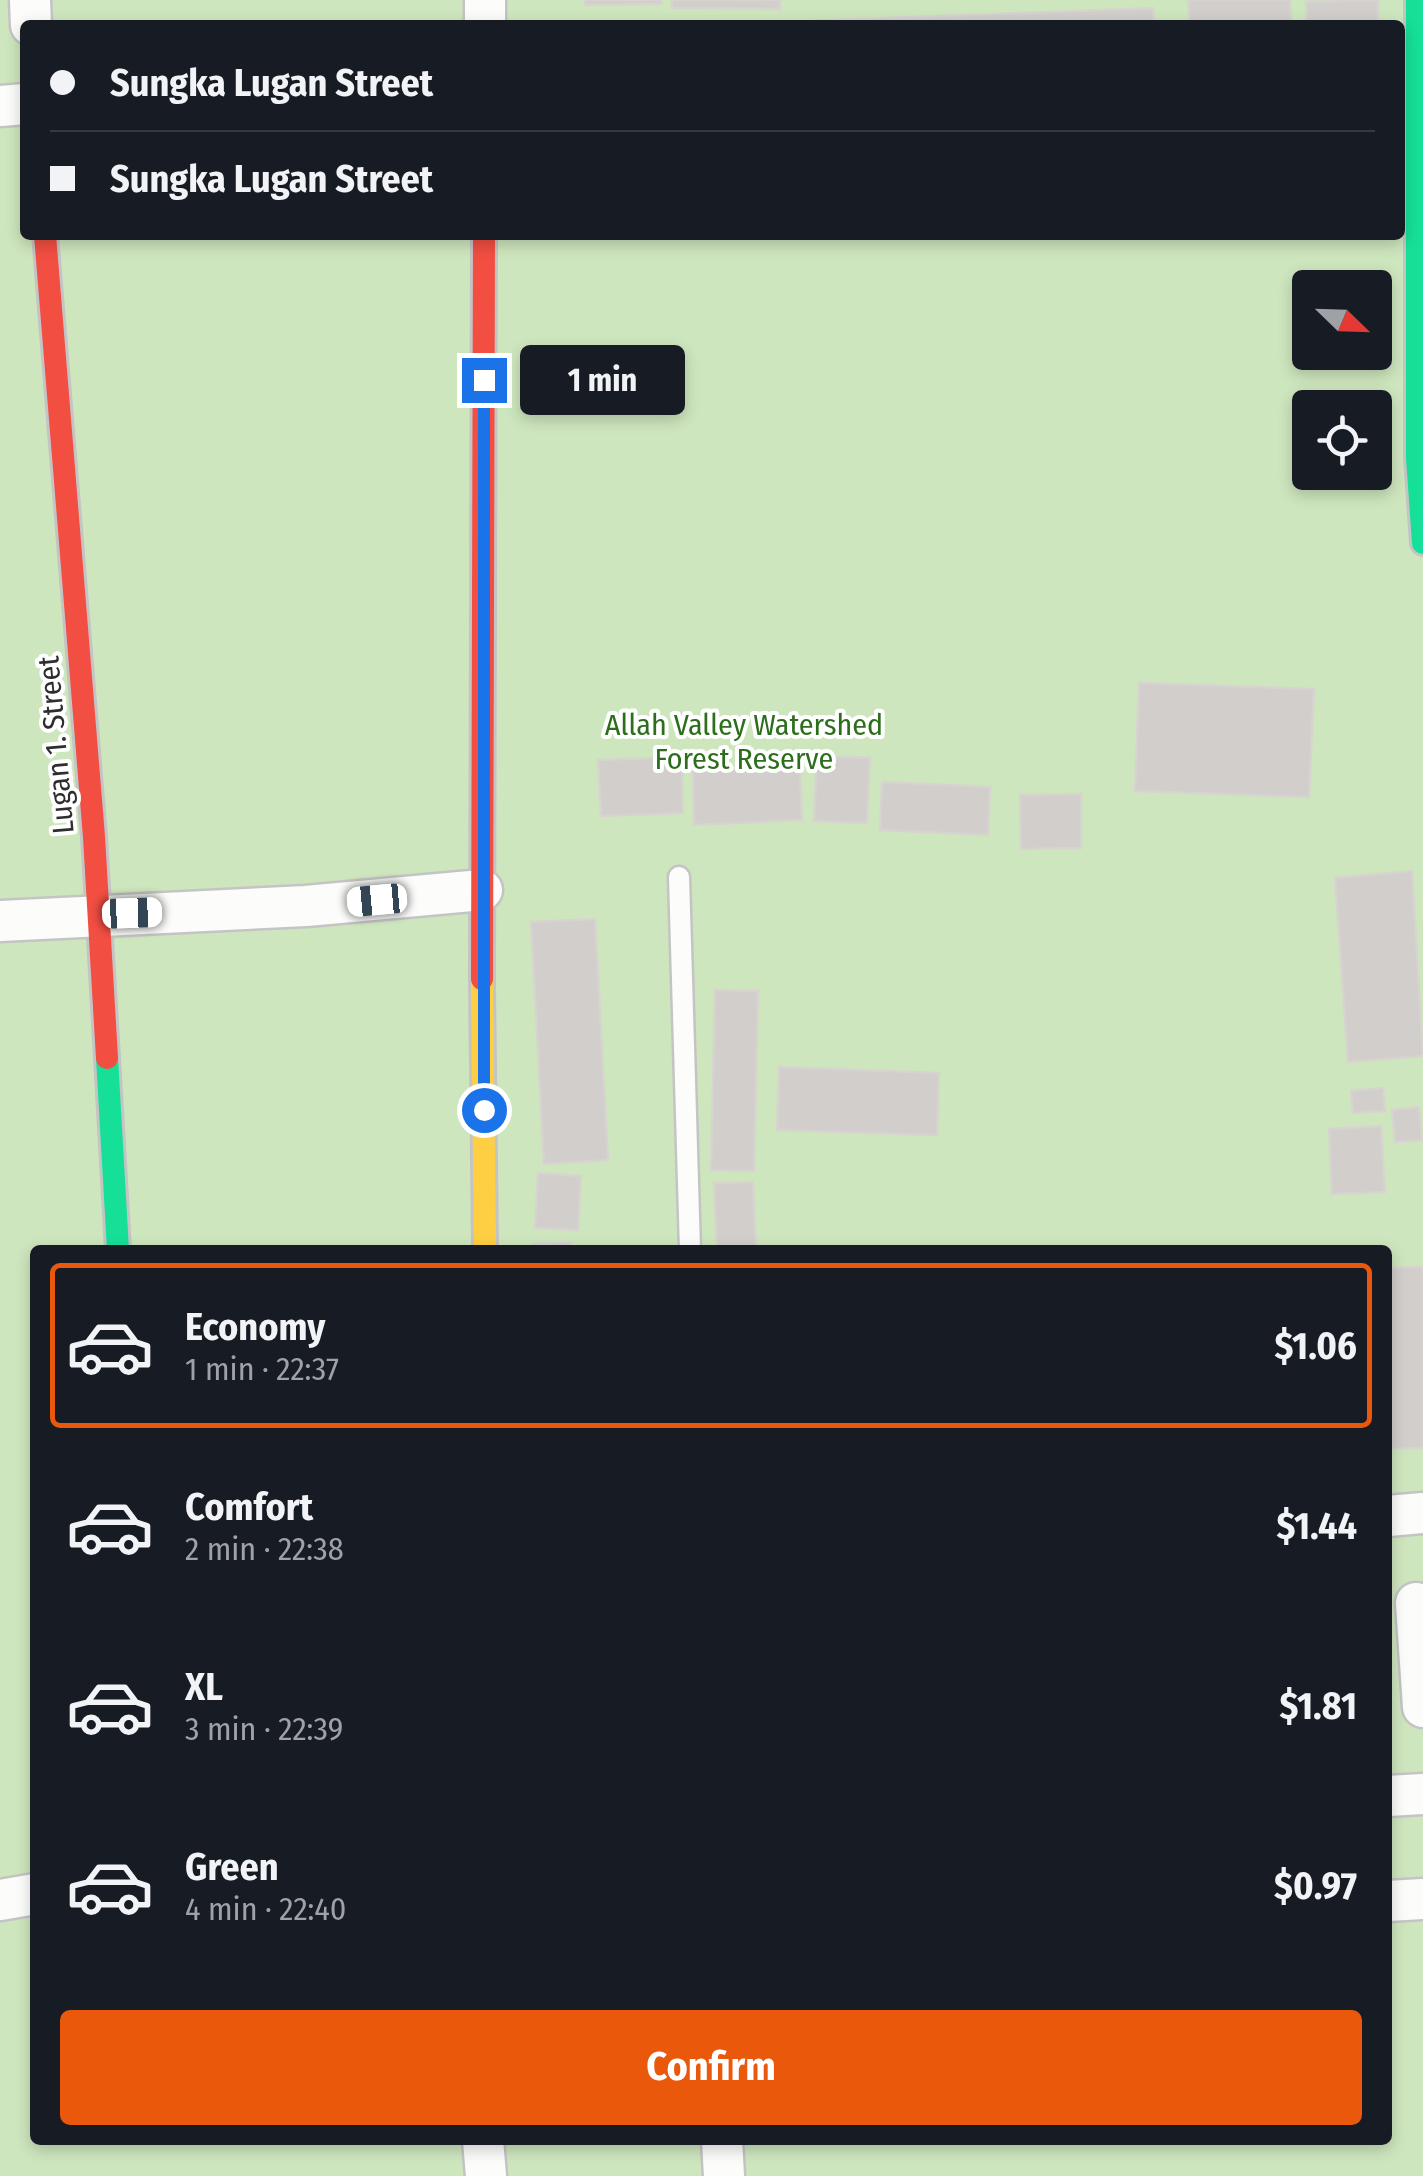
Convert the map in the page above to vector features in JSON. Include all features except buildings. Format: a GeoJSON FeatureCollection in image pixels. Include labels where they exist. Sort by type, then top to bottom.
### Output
{"type":"FeatureCollection","features":[{"type":"Feature","properties":{"kind":"street"},"geometry":{"type":"LineString","coordinates":[[1417,0],[1423,543]]}},
{"type":"Feature","properties":{"kind":"street","name":"Lugan 1. Street"},"geometry":{"type":"LineString","coordinates":[[44,240],[98,914],[118,1245]]}},
{"type":"Feature","properties":{"kind":"street"},"geometry":{"type":"LineString","coordinates":[[484,240],[485,1245]]}},
{"type":"Feature","properties":{"kind":"street"},"geometry":{"type":"LineString","coordinates":[[0,921],[306,906],[482,890]]}},
{"type":"Feature","properties":{"kind":"street"},"geometry":{"type":"LineString","coordinates":[[1392,1516],[1423,1513]]}},
{"type":"Feature","properties":{"kind":"street"},"geometry":{"type":"LineString","coordinates":[[1409,1604],[1423,1708]]}},
{"type":"Feature","properties":{"kind":"street"},"geometry":{"type":"LineString","coordinates":[[1392,1796],[1423,1794]]}},
{"type":"Feature","properties":{"kind":"street"},"geometry":{"type":"LineString","coordinates":[[0,1900],[30,1895]]}},
{"type":"Feature","properties":{"kind":"street"},"geometry":{"type":"LineString","coordinates":[[1392,1901],[1423,1898]]}},
{"type":"Feature","properties":{"kind":"street"},"geometry":{"type":"LineString","coordinates":[[483,2145],[486,2176]]}},
{"type":"Feature","properties":{"kind":"street"},"geometry":{"type":"LineString","coordinates":[[722,2145],[724,2176]]}},
{"type":"Feature","properties":{"kind":"lane"},"geometry":{"type":"LineString","coordinates":[[678,877],[690,1245]]}},
{"type":"Feature","properties":{"kind":"green space","name":"Allah Valley Watershed Forest Reserve"},"geometry":{"type":"Polygon","coordinates":[[[0,0],[1423,0],[1423,2176],[0,2176],[0,0]]]}},
{"type":"Feature","properties":{"kind":"traffic: fast"},"geometry":{"type":"LineString","coordinates":[[1417,0],[1417,458],[1423,543]]}},
{"type":"Feature","properties":{"kind":"traffic: fast"},"geometry":{"type":"LineString","coordinates":[[107,1058],[118,1245]]}},
{"type":"Feature","properties":{"kind":"traffic: slow"},"geometry":{"type":"LineString","coordinates":[[482,979],[485,1245]]}},
{"type":"Feature","properties":{"kind":"traffic: jam"},"geometry":{"type":"LineString","coordinates":[[45,240],[94,837],[107,1058]]}},
{"type":"Feature","properties":{"kind":"traffic: jam"},"geometry":{"type":"LineString","coordinates":[[482,979],[484,240]]}},
{"type":"Feature","properties":{"kind":"route"},"geometry":{"type":"LineString","coordinates":[[484,380],[484,1110]]}}]}
